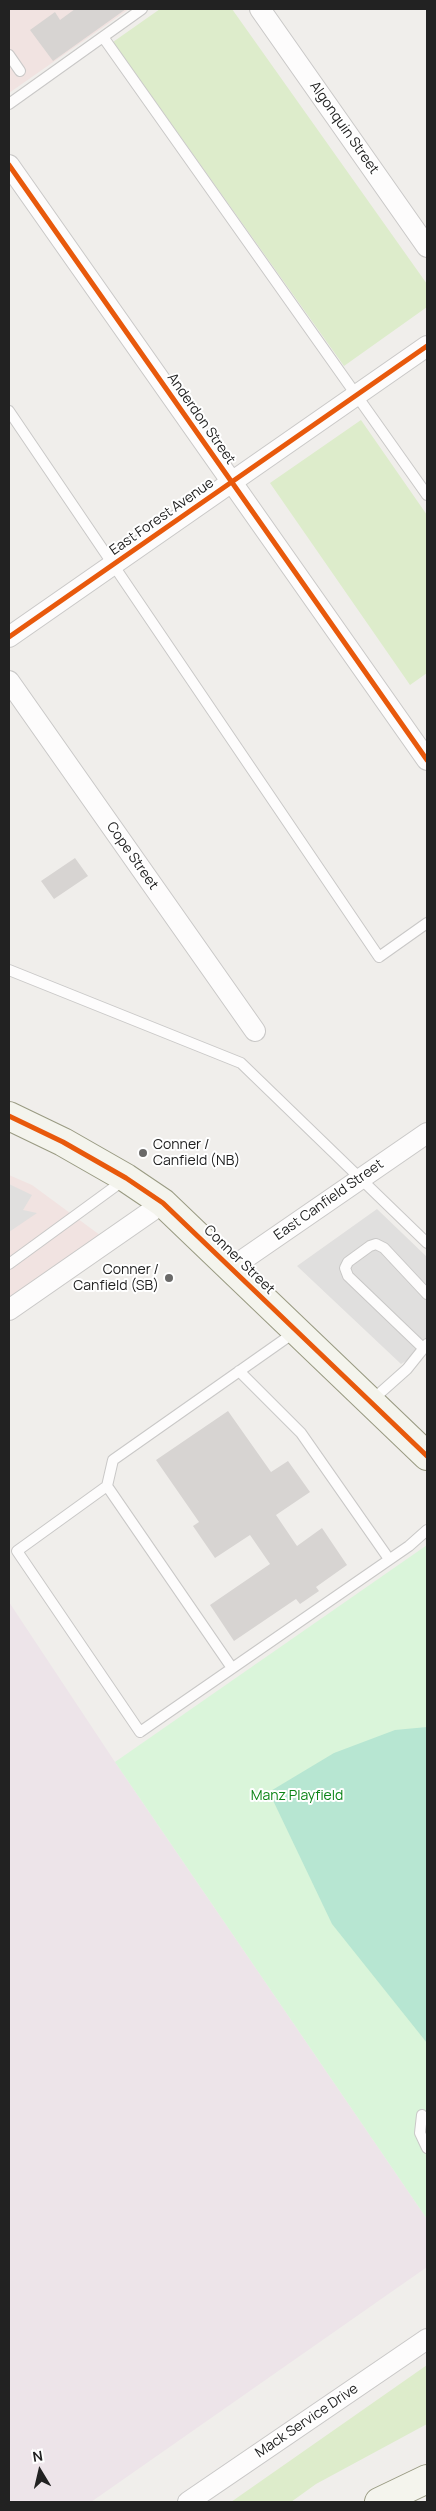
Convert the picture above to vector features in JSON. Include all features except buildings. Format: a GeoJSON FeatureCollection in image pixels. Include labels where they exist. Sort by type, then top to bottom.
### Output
{"type":"FeatureCollection","features":[{"type":"Feature","properties":{"kind":"main road","name":"Conner Street"},"geometry":{"type":"LineString","coordinates":[[9,1116],[63,1142],[126,1178],[163,1203],[427,1456]]}},
{"type":"Feature","properties":{"kind":"main road"},"geometry":{"type":"LineString","coordinates":[[379,2502],[427,2478]]}},
{"type":"Feature","properties":{"kind":"street","name":"Algonquin Street"},"geometry":{"type":"LineString","coordinates":[[260,9],[427,247]]}},
{"type":"Feature","properties":{"kind":"street","name":"Anderdon Street"},"geometry":{"type":"LineString","coordinates":[[9,165],[427,760]]}},
{"type":"Feature","properties":{"kind":"street","name":"East Forest Avenue"},"geometry":{"type":"LineString","coordinates":[[9,637],[427,346]]}},
{"type":"Feature","properties":{"kind":"street","name":"Cope Street"},"geometry":{"type":"LineString","coordinates":[[9,681],[255,1031]]}},
{"type":"Feature","properties":{"kind":"street","name":"East Canfield Street"},"geometry":{"type":"LineString","coordinates":[[231,1268],[427,1133]]}},
{"type":"Feature","properties":{"kind":"street"},"geometry":{"type":"LineString","coordinates":[[9,1310],[163,1203]]}},
{"type":"Feature","properties":{"kind":"street","name":"Mack Service Drive"},"geometry":{"type":"LineString","coordinates":[[188,2502],[427,2339]]}},
{"type":"Feature","properties":{"kind":"lane"},"geometry":{"type":"LineString","coordinates":[[9,104],[142,9]]}},
{"type":"Feature","properties":{"kind":"lane"},"geometry":{"type":"LineString","coordinates":[[103,37],[427,495]]}},
{"type":"Feature","properties":{"kind":"lane"},"geometry":{"type":"LineString","coordinates":[[9,55],[20,71]]}},
{"type":"Feature","properties":{"kind":"lane"},"geometry":{"type":"LineString","coordinates":[[9,411],[379,957],[427,923]]}},
{"type":"Feature","properties":{"kind":"lane"},"geometry":{"type":"LineString","coordinates":[[9,970],[241,1063],[427,1243]]}},
{"type":"Feature","properties":{"kind":"lane"},"geometry":{"type":"LineString","coordinates":[[9,1263],[126,1178]]}},
{"type":"Feature","properties":{"kind":"lane"},"geometry":{"type":"LineString","coordinates":[[370,1401],[406,1368],[425,1345],[348,1276],[346,1268],[348,1262],[370,1246],[376,1244],[384,1248],[427,1294]]}},
{"type":"Feature","properties":{"kind":"lane"},"geometry":{"type":"LineString","coordinates":[[297,1331],[113,1460],[107,1486],[17,1551],[140,1732],[389,1560],[427,1530]]}},
{"type":"Feature","properties":{"kind":"lane"},"geometry":{"type":"LineString","coordinates":[[239,1371],[301,1433],[389,1560]]}},
{"type":"Feature","properties":{"kind":"lane"},"geometry":{"type":"LineString","coordinates":[[107,1486],[232,1668]]}},
{"type":"Feature","properties":{"kind":"lane"},"geometry":{"type":"LineString","coordinates":[[422,2115],[420,2133],[427,2148]]}},
{"type":"Feature","properties":{"kind":"shaded area"},"geometry":{"type":"Polygon","coordinates":[[[9,9],[129,9],[9,93],[9,9]]]}},
{"type":"Feature","properties":{"kind":"shaded area"},"geometry":{"type":"Polygon","coordinates":[[[9,1175],[32,1185],[108,1241],[9,1310],[9,1175]]]}},
{"type":"Feature","properties":{"kind":"shaded area"},"geometry":{"type":"Polygon","coordinates":[[[9,1184],[32,1195],[23,1210],[37,1213],[9,1232],[9,1184]]]}},
{"type":"Feature","properties":{"kind":"shaded area"},"geometry":{"type":"Polygon","coordinates":[[[377,1209],[427,1257],[427,1348],[401,1364],[297,1266],[377,1209]]]}},
{"type":"Feature","properties":{"kind":"shaded area"},"geometry":{"type":"Polygon","coordinates":[[[9,1602],[115,1762],[427,2219],[427,2267],[91,2502],[9,2502],[9,1602]]]}},
{"type":"Feature","properties":{"kind":"green space"},"geometry":{"type":"Polygon","coordinates":[[[160,9],[232,9],[427,284],[427,307],[344,366],[113,42],[160,9]]]}},
{"type":"Feature","properties":{"kind":"green space"},"geometry":{"type":"Polygon","coordinates":[[[361,420],[427,515],[427,673],[410,685],[270,483],[361,420]]]}},
{"type":"Feature","properties":{"kind":"green space","name":"Manz Playfield"},"geometry":{"type":"Polygon","coordinates":[[[427,1545],[427,2219],[115,1762],[427,1545]]]}},
{"type":"Feature","properties":{"kind":"green space"},"geometry":{"type":"Polygon","coordinates":[[[427,1727],[427,2043],[332,1924],[269,1792],[334,1753],[395,1730],[427,1727]]]}},
{"type":"Feature","properties":{"kind":"green space"},"geometry":{"type":"Polygon","coordinates":[[[427,2365],[427,2424],[316,2484],[291,2502],[231,2502],[427,2365]]]}},
{"type":"Feature","properties":{"kind":"cycle path"},"geometry":{"type":"LineString","coordinates":[[9,165],[427,760]]}},
{"type":"Feature","properties":{"kind":"cycle path"},"geometry":{"type":"LineString","coordinates":[[9,637],[427,346]]}},
{"type":"Feature","properties":{"kind":"cycle path"},"geometry":{"type":"LineString","coordinates":[[9,1116],[63,1142],[126,1178],[163,1203],[427,1456]]}},
{"type":"Feature","properties":{"kind":"place","name":"Conner / Canfield (NB)"},"geometry":{"type":"Point","coordinates":[143,1153]}},
{"type":"Feature","properties":{"kind":"place","name":"Conner / Canfield (SB)"},"geometry":{"type":"Point","coordinates":[169,1278]}}]}
